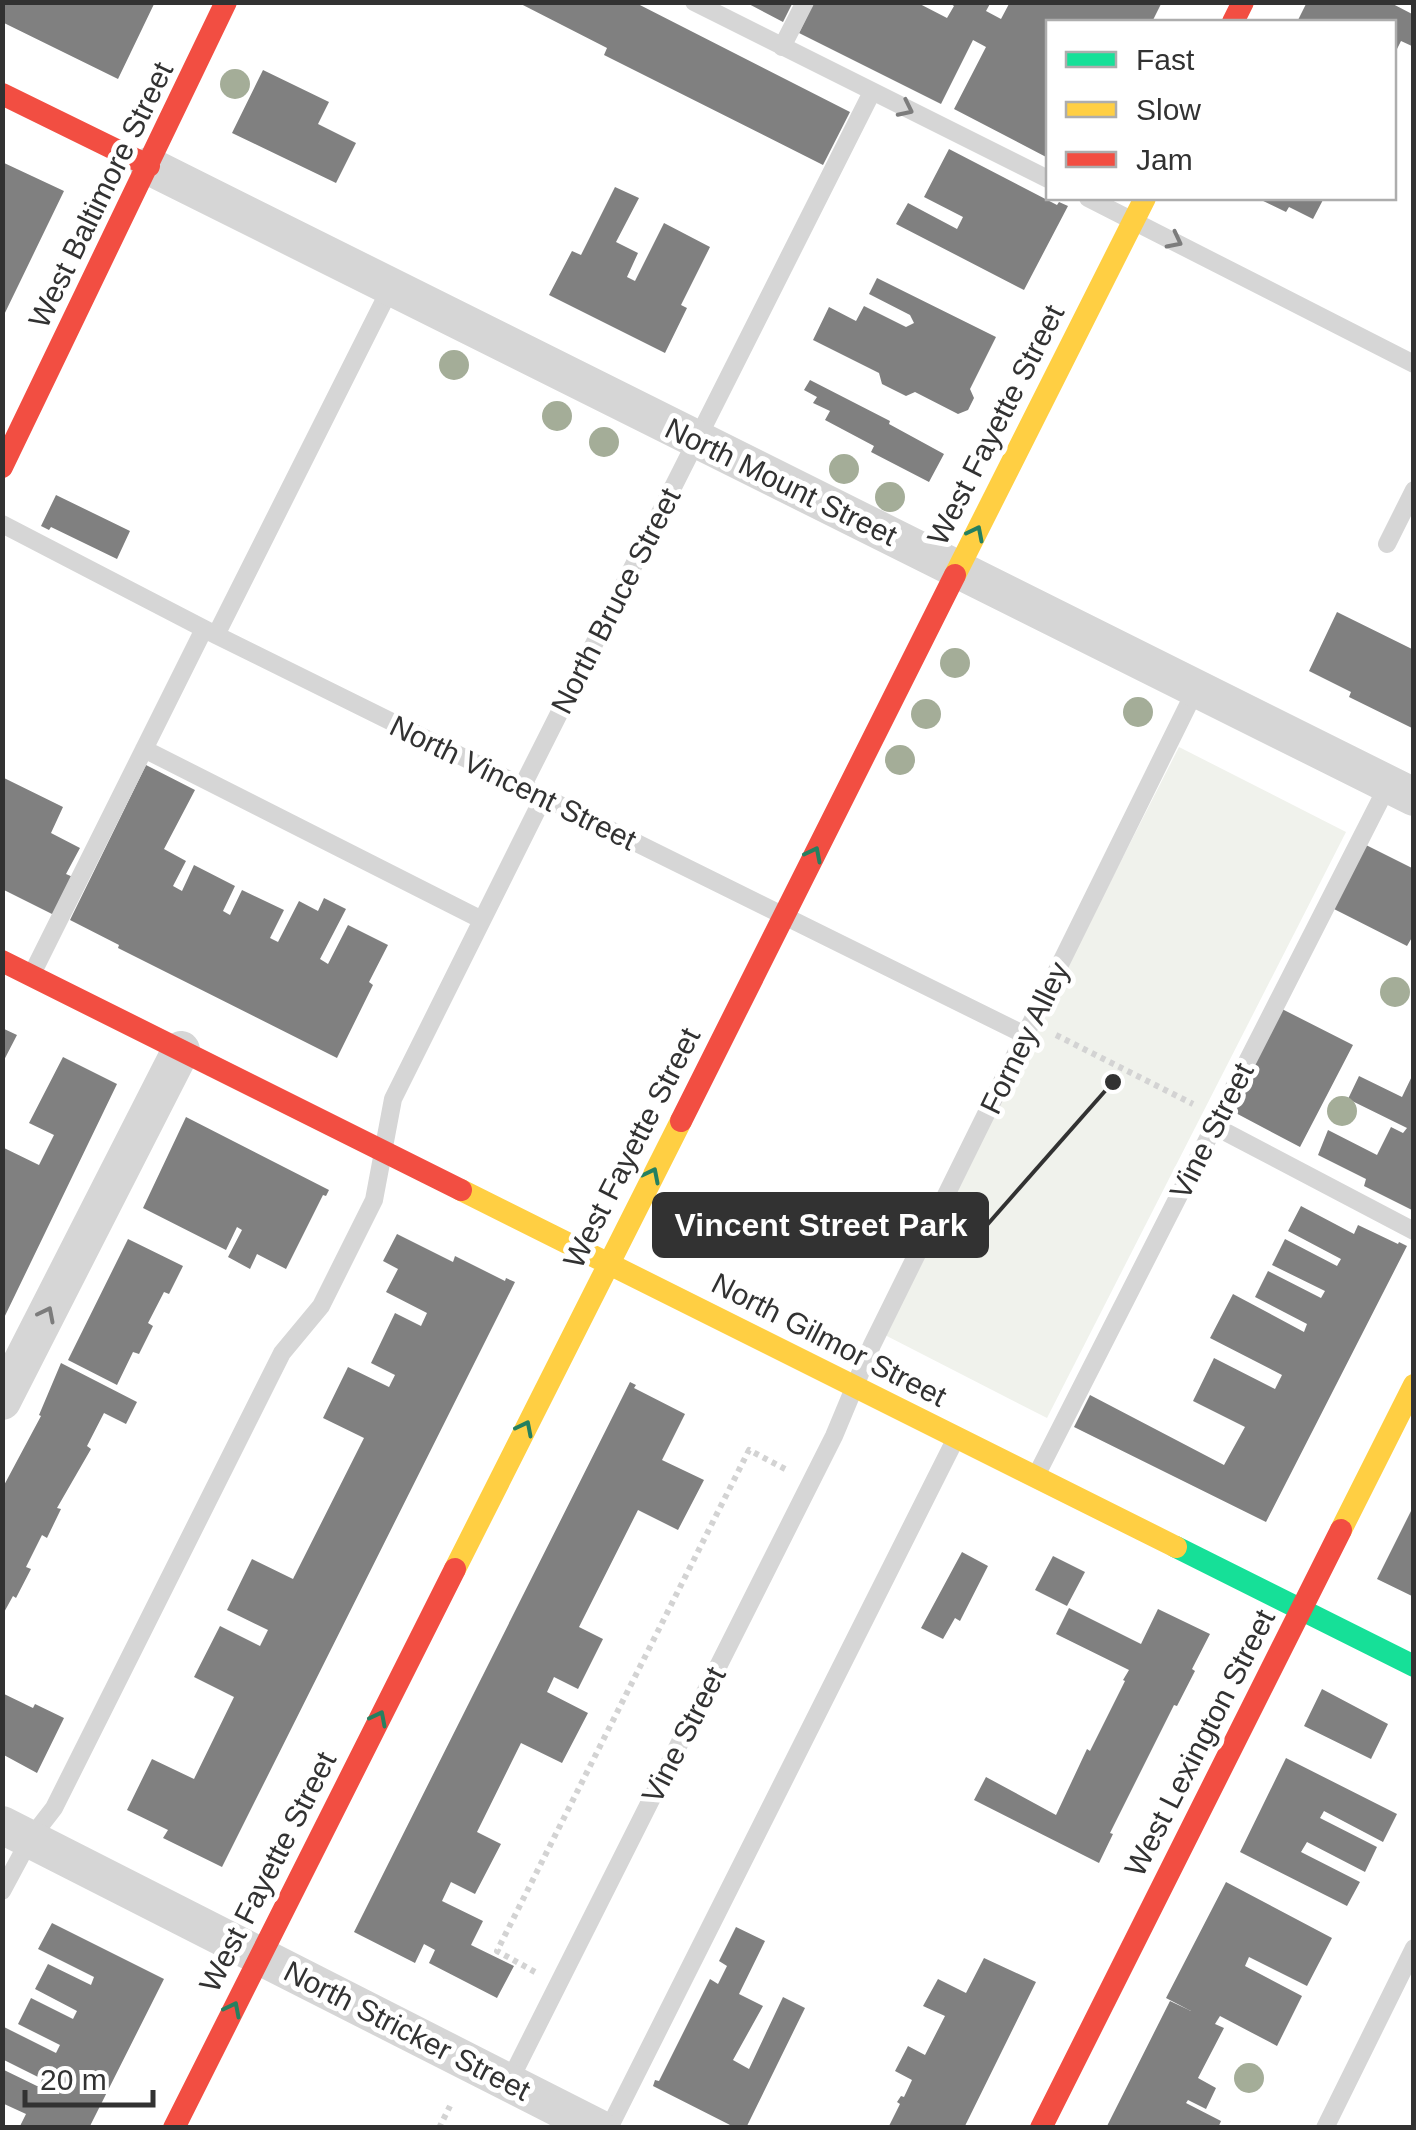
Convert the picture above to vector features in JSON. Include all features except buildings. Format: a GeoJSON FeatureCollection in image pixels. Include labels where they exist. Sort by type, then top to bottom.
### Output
{"type":"FeatureCollection","features":[{"type":"Feature","properties":{"kind":"street","name":"West Baltimore Street"},"geometry":{"type":"LineString","coordinates":[[2,468],[226,2]]}},
{"type":"Feature","properties":{"kind":"street"},"geometry":{"type":"LineString","coordinates":[[2,94],[149,166]]}},
{"type":"Feature","properties":{"kind":"street","name":"North Mount Street"},"geometry":{"type":"LineString","coordinates":[[149,166],[1401,791]]}},
{"type":"Feature","properties":{"kind":"street","name":"West Fayette Street"},"geometry":{"type":"LineString","coordinates":[[174,2128],[1144,200]]}},
{"type":"Feature","properties":{"kind":"street","name":"North Gilmor Street"},"geometry":{"type":"LineString","coordinates":[[2,961],[1414,1666]]}},
{"type":"Feature","properties":{"kind":"street"},"geometry":{"type":"LineString","coordinates":[[2,1400],[180,1050]]}},
{"type":"Feature","properties":{"kind":"street","name":"West Lexington Street"},"geometry":{"type":"LineString","coordinates":[[1041,2128],[1414,1386]]}},
{"type":"Feature","properties":{"kind":"street","name":"North Stricker Street"},"geometry":{"type":"LineString","coordinates":[[16,1832],[598,2128]]}},
{"type":"Feature","properties":{"kind":"lane"},"geometry":{"type":"LineString","coordinates":[[694,2],[1046,178]]}},
{"type":"Feature","properties":{"kind":"lane"},"geometry":{"type":"LineString","coordinates":[[782,47],[804,2]]}},
{"type":"Feature","properties":{"kind":"lane","name":"North Bruce Street"},"geometry":{"type":"LineString","coordinates":[[522,787],[872,92]]}},
{"type":"Feature","properties":{"kind":"lane"},"geometry":{"type":"LineString","coordinates":[[1092,200],[1414,364]]}},
{"type":"Feature","properties":{"kind":"lane"},"geometry":{"type":"LineString","coordinates":[[32,975],[144,750],[391,288]]}},
{"type":"Feature","properties":{"kind":"lane"},"geometry":{"type":"LineString","coordinates":[[1387,544],[1414,490]]}},
{"type":"Feature","properties":{"kind":"lane","name":"North Vincent Street"},"geometry":{"type":"LineString","coordinates":[[2,524],[782,917],[1030,1030]]}},
{"type":"Feature","properties":{"kind":"lane","name":"Forney Alley"},"geometry":{"type":"LineString","coordinates":[[855,1386],[1196,689]]}},
{"type":"Feature","properties":{"kind":"lane"},"geometry":{"type":"LineString","coordinates":[[144,750],[482,920]]}},
{"type":"Feature","properties":{"kind":"lane","name":"Vine Street"},"geometry":{"type":"LineString","coordinates":[[1036,1477],[1216,1121],[1401,791]]}},
{"type":"Feature","properties":{"kind":"lane"},"geometry":{"type":"LineString","coordinates":[[2,1891],[16,1832],[54,1808],[282,1353],[320,1306],[374,1200],[393,1099],[543,798]]}},
{"type":"Feature","properties":{"kind":"lane"},"geometry":{"type":"LineString","coordinates":[[1216,1121],[1414,1231]]}},
{"type":"Feature","properties":{"kind":"lane","name":"Vine Street"},"geometry":{"type":"LineString","coordinates":[[509,2082],[834,1436],[855,1386]]}},
{"type":"Feature","properties":{"kind":"lane"},"geometry":{"type":"LineString","coordinates":[[608,2128],[956,1437]]}},
{"type":"Feature","properties":{"kind":"lane"},"geometry":{"type":"LineString","coordinates":[[1325,2128],[1414,1948]]}},
{"type":"Feature","properties":{"kind":"path"},"geometry":{"type":"LineString","coordinates":[[1030,1030],[1216,1121]]}},
{"type":"Feature","properties":{"kind":"path"},"geometry":{"type":"LineString","coordinates":[[541,1985],[539,1974],[497,1952],[749,1450],[796,1474]]}},
{"type":"Feature","properties":{"kind":"path"},"geometry":{"type":"LineString","coordinates":[[439,2128],[450,2106]]}},
{"type":"Feature","properties":{"kind":"shaded area"},"geometry":{"type":"Polygon","coordinates":[[[1179,747],[1346,832],[1047,1418],[881,1333],[1179,747]]]}},
{"type":"Feature","properties":{"kind":"traffic: fast"},"geometry":{"type":"LineString","coordinates":[[1176,1547],[1414,1666]]}},
{"type":"Feature","properties":{"kind":"traffic: slow"},"geometry":{"type":"LineString","coordinates":[[955,575],[1144,200]]}},
{"type":"Feature","properties":{"kind":"traffic: slow"},"geometry":{"type":"LineString","coordinates":[[455,1569],[681,1121]]}},
{"type":"Feature","properties":{"kind":"traffic: slow"},"geometry":{"type":"LineString","coordinates":[[461,1190],[1176,1547]]}},
{"type":"Feature","properties":{"kind":"traffic: slow"},"geometry":{"type":"LineString","coordinates":[[1341,1530],[1414,1385]]}},
{"type":"Feature","properties":{"kind":"traffic: jam"},"geometry":{"type":"LineString","coordinates":[[2,467],[226,2]]}},
{"type":"Feature","properties":{"kind":"traffic: jam"},"geometry":{"type":"LineString","coordinates":[[1234,20],[1243,2]]}},
{"type":"Feature","properties":{"kind":"traffic: jam"},"geometry":{"type":"LineString","coordinates":[[2,94],[149,166]]}},
{"type":"Feature","properties":{"kind":"traffic: jam"},"geometry":{"type":"LineString","coordinates":[[681,1121],[955,575]]}},
{"type":"Feature","properties":{"kind":"traffic: jam"},"geometry":{"type":"LineString","coordinates":[[2,961],[461,1190]]}},
{"type":"Feature","properties":{"kind":"traffic: jam"},"geometry":{"type":"LineString","coordinates":[[1041,2128],[1341,1530]]}},
{"type":"Feature","properties":{"kind":"traffic: jam"},"geometry":{"type":"LineString","coordinates":[[174,2128],[455,1569]]}},
{"type":"Feature","properties":{"kind":"place","name":"Vincent Street Park"},"geometry":{"type":"Point","coordinates":[1113,1082]}}]}
